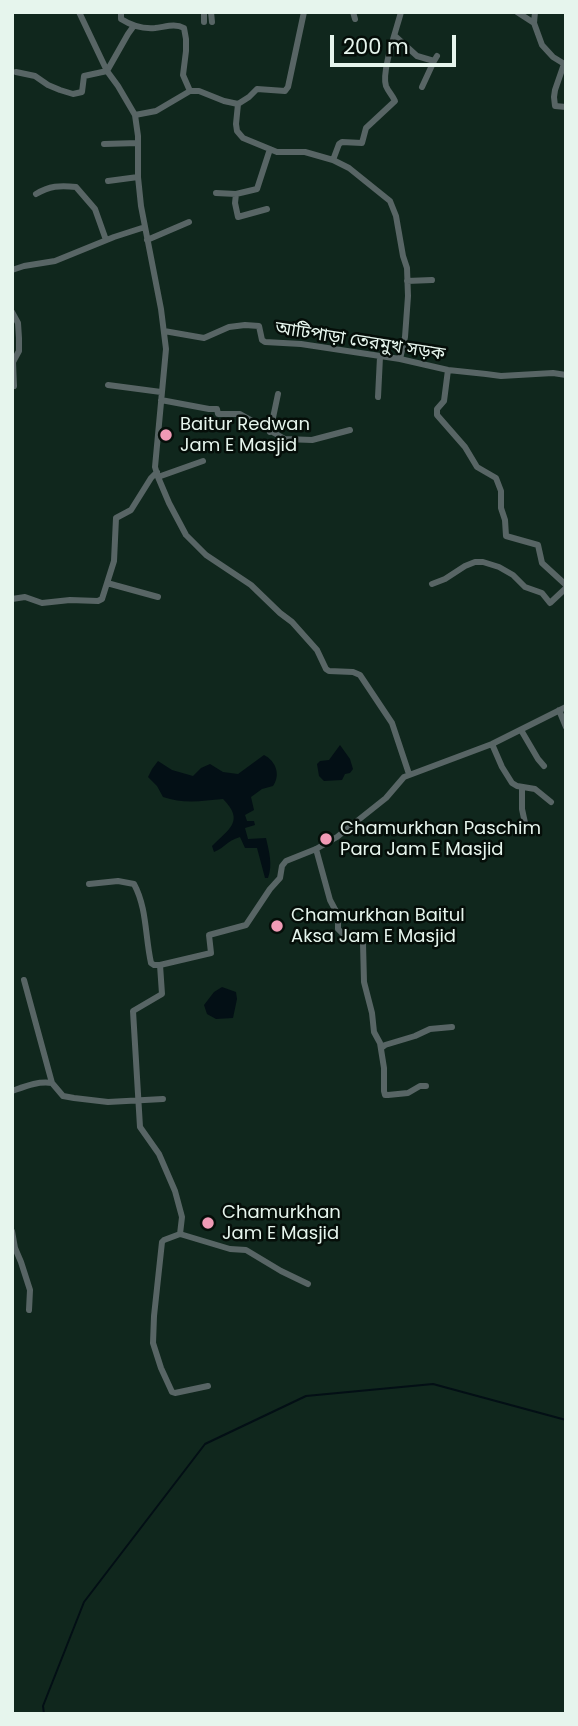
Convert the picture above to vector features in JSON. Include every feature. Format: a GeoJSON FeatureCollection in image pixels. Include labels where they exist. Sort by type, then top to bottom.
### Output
{"type":"FeatureCollection","features":[{"type":"Feature","properties":{"kind":"street"},"geometry":{"type":"LineString","coordinates":[[79,12],[107,71],[135,115],[141,206],[166,349],[155,467],[169,503],[186,534],[206,555],[251,585],[292,622],[317,650],[328,671],[353,672],[360,675],[392,723],[408,774]]}},
{"type":"Feature","properties":{"kind":"street"},"geometry":{"type":"LineString","coordinates":[[121,12],[121,19],[133,27],[178,25],[184,28],[186,51],[183,75],[190,91]]}},
{"type":"Feature","properties":{"kind":"street"},"geometry":{"type":"LineString","coordinates":[[204,12],[208,22],[211,12]]}},
{"type":"Feature","properties":{"kind":"street"},"geometry":{"type":"LineString","coordinates":[[135,115],[156,111],[190,91],[199,91],[225,102],[238,104],[257,89],[285,91],[304,12]]}},
{"type":"Feature","properties":{"kind":"street"},"geometry":{"type":"LineString","coordinates":[[333,160],[342,142],[362,143],[366,128],[395,101],[386,86],[385,78],[401,12]]}},
{"type":"Feature","properties":{"kind":"street"},"geometry":{"type":"LineString","coordinates":[[517,12],[534,23]]}},
{"type":"Feature","properties":{"kind":"street"},"geometry":{"type":"LineString","coordinates":[[535,12],[534,23],[542,45],[547,52],[565,64],[554,97],[555,106],[566,107]]}},
{"type":"Feature","properties":{"kind":"street"},"geometry":{"type":"LineString","coordinates":[[16,72],[35,76],[48,85],[73,94],[82,92],[83,78],[107,71],[133,27]]}},
{"type":"Feature","properties":{"kind":"street"},"geometry":{"type":"LineString","coordinates":[[395,36],[417,56],[436,59],[422,88]]}},
{"type":"Feature","properties":{"kind":"street"},"geometry":{"type":"LineString","coordinates":[[238,104],[237,131],[243,138],[277,152],[305,152],[333,160],[349,168],[390,201],[396,216],[407,268],[405,337],[400,359]]}},
{"type":"Feature","properties":{"kind":"street"},"geometry":{"type":"LineString","coordinates":[[104,144],[138,143]]}},
{"type":"Feature","properties":{"kind":"street"},"geometry":{"type":"LineString","coordinates":[[216,194],[236,194],[257,189],[270,149]]}},
{"type":"Feature","properties":{"kind":"street"},"geometry":{"type":"LineString","coordinates":[[108,181],[138,177]]}},
{"type":"Feature","properties":{"kind":"street"},"geometry":{"type":"LineString","coordinates":[[36,194],[48,187],[76,187],[94,209],[106,240]]}},
{"type":"Feature","properties":{"kind":"street"},"geometry":{"type":"LineString","coordinates":[[236,194],[238,217],[267,209]]}},
{"type":"Feature","properties":{"kind":"street"},"geometry":{"type":"LineString","coordinates":[[147,240],[189,222]]}},
{"type":"Feature","properties":{"kind":"street"},"geometry":{"type":"LineString","coordinates":[[12,270],[55,261],[106,240],[145,228]]}},
{"type":"Feature","properties":{"kind":"street"},"geometry":{"type":"LineString","coordinates":[[407,281],[432,280]]}},
{"type":"Feature","properties":{"kind":"street"},"geometry":{"type":"LineString","coordinates":[[12,312],[18,323],[19,338],[19,351],[13,362],[14,386]]}},
{"type":"Feature","properties":{"kind":"street","name":"আটিপাড়া তেরমুখ সড়ক"},"geometry":{"type":"LineString","coordinates":[[164,331],[204,338],[229,327],[259,326],[262,340],[265,342],[301,344],[400,359],[448,370],[501,376],[553,373],[566,375]]}},
{"type":"Feature","properties":{"kind":"street"},"geometry":{"type":"LineString","coordinates":[[378,397],[380,357]]}},
{"type":"Feature","properties":{"kind":"street"},"geometry":{"type":"LineString","coordinates":[[432,584],[475,562],[483,562],[513,575],[525,587],[542,593],[550,603],[566,587],[542,563],[538,545],[506,536],[501,491],[496,478],[477,467],[466,447],[437,415],[437,409],[444,401],[448,370]]}},
{"type":"Feature","properties":{"kind":"street"},"geometry":{"type":"LineString","coordinates":[[108,385],[161,392]]}},
{"type":"Feature","properties":{"kind":"street"},"geometry":{"type":"LineString","coordinates":[[270,432],[278,394]]}},
{"type":"Feature","properties":{"kind":"street"},"geometry":{"type":"LineString","coordinates":[[161,400],[214,408],[218,414],[237,413],[285,439],[312,440],[350,430]]}},
{"type":"Feature","properties":{"kind":"street"},"geometry":{"type":"LineString","coordinates":[[12,599],[24,597],[42,603],[102,599],[114,561],[116,518],[131,510],[151,478],[203,461]]}},
{"type":"Feature","properties":{"kind":"street"},"geometry":{"type":"LineString","coordinates":[[107,583],[158,597]]}},
{"type":"Feature","properties":{"kind":"street"},"geometry":{"type":"LineString","coordinates":[[89,884],[118,881],[134,884],[143,905],[146,939],[154,965],[211,954],[209,935],[246,925],[279,878],[286,861],[337,837],[386,798],[408,774],[492,744],[562,708],[566,727]]}},
{"type":"Feature","properties":{"kind":"street"},"geometry":{"type":"LineString","coordinates":[[521,730],[544,766]]}},
{"type":"Feature","properties":{"kind":"street"},"geometry":{"type":"LineString","coordinates":[[492,744],[509,779],[522,788],[535,789],[551,802]]}},
{"type":"Feature","properties":{"kind":"street"},"geometry":{"type":"LineString","coordinates":[[522,788],[525,823]]}},
{"type":"Feature","properties":{"kind":"street"},"geometry":{"type":"LineString","coordinates":[[316,849],[330,900],[338,915],[338,929],[342,933],[359,937],[363,943],[364,982],[374,1032],[381,1048],[383,1091],[385,1095],[408,1094],[420,1086],[426,1086]]}},
{"type":"Feature","properties":{"kind":"street"},"geometry":{"type":"LineString","coordinates":[[160,965],[162,994],[133,1011],[138,1101],[140,1127],[159,1154],[180,1204],[180,1234]]}},
{"type":"Feature","properties":{"kind":"street"},"geometry":{"type":"LineString","coordinates":[[24,980],[52,1083],[63,1096],[108,1102],[163,1099]]}},
{"type":"Feature","properties":{"kind":"street"},"geometry":{"type":"LineString","coordinates":[[381,1048],[430,1028],[452,1027]]}},
{"type":"Feature","properties":{"kind":"street"},"geometry":{"type":"LineString","coordinates":[[12,1091],[31,1084],[52,1083]]}},
{"type":"Feature","properties":{"kind":"street"},"geometry":{"type":"LineString","coordinates":[[12,1231],[30,1290],[29,1310]]}},
{"type":"Feature","properties":{"kind":"street"},"geometry":{"type":"LineString","coordinates":[[208,1386],[172,1392],[153,1343],[162,1242],[180,1234],[230,1249],[246,1250],[308,1284]]}},
{"type":"Feature","properties":{"kind":"shaded area"},"geometry":{"type":"Polygon","coordinates":[[[340,745],[350,759],[353,769],[345,774],[342,780],[324,781],[319,776],[317,764],[329,760],[340,745]]]}},
{"type":"Feature","properties":{"kind":"shaded area"},"geometry":{"type":"Polygon","coordinates":[[[264,755],[274,765],[277,777],[273,786],[262,789],[251,797],[254,810],[245,815],[247,821],[254,821],[255,825],[245,828],[248,839],[266,838],[270,863],[268,878],[265,878],[257,848],[245,848],[240,837],[214,852],[212,846],[229,829],[234,819],[230,807],[223,799],[185,801],[163,797],[148,777],[158,761],[172,770],[193,776],[210,764],[223,772],[238,774],[264,755]]]}},
{"type":"Feature","properties":{"kind":"shaded area"},"geometry":{"type":"Polygon","coordinates":[[[222,987],[236,992],[233,1018],[216,1019],[207,1014],[204,1005],[214,992],[222,987]]]}},
{"type":"Feature","properties":{"kind":"waterway"},"geometry":{"type":"LineString","coordinates":[[44,1714],[43,1706],[84,1602],[205,1444],[306,1396],[433,1384],[566,1420]]}},
{"type":"Feature","properties":{"kind":"place","name":"Baitur Redwan Jam E Masjid"},"geometry":{"type":"Point","coordinates":[166,435]}},
{"type":"Feature","properties":{"kind":"place","name":"Chamurkhan Paschim Para Jam E Masjid"},"geometry":{"type":"Point","coordinates":[326,839]}},
{"type":"Feature","properties":{"kind":"place","name":"Chamurkhan Baitul Aksa Jam E Masjid"},"geometry":{"type":"Point","coordinates":[277,926]}},
{"type":"Feature","properties":{"kind":"place","name":"Chamurkhan Jam E Masjid"},"geometry":{"type":"Point","coordinates":[208,1223]}}]}
